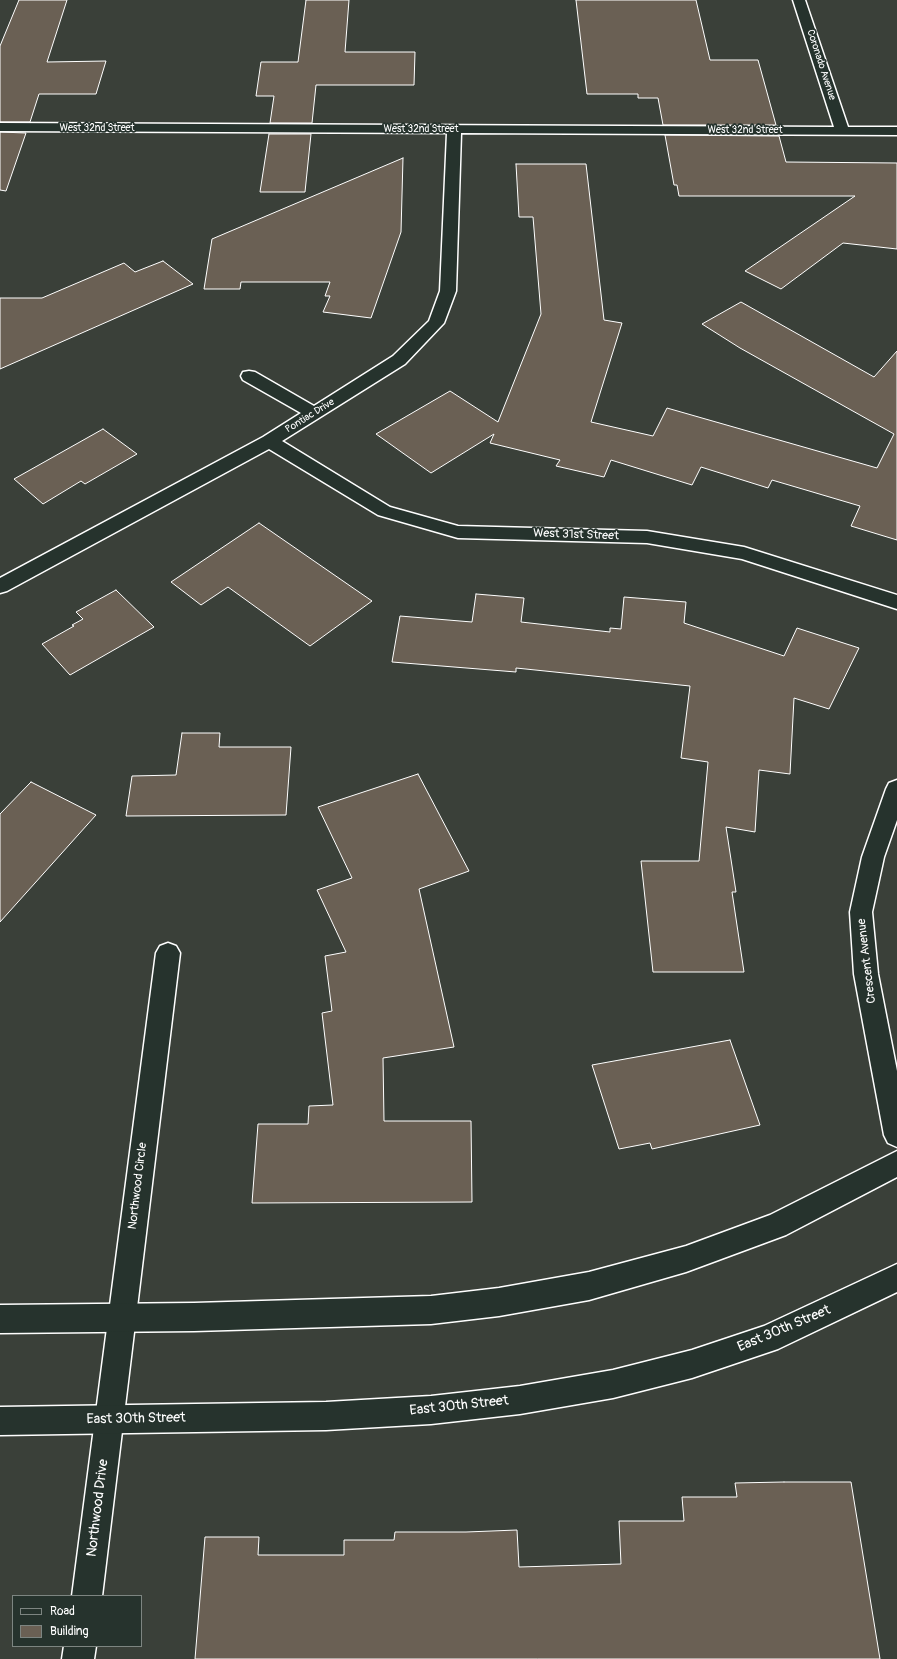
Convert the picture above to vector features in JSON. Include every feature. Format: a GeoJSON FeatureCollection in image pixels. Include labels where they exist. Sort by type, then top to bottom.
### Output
{"type":"FeatureCollection","features":[{"type":"Feature","properties":{"kind":"street","name":"Coronado Avenue"},"geometry":{"type":"LineString","coordinates":[[799,0],[842,130]]}},
{"type":"Feature","properties":{"kind":"street","name":"West 32nd Street"},"geometry":{"type":"LineString","coordinates":[[0,127],[897,131]]}},
{"type":"Feature","properties":{"kind":"street","name":"Pontiac Drive"},"geometry":{"type":"LineString","coordinates":[[0,586],[269,441],[399,360],[436,323],[448,291],[454,129]]}},
{"type":"Feature","properties":{"kind":"street"},"geometry":{"type":"LineString","coordinates":[[250,376],[314,413]]}},
{"type":"Feature","properties":{"kind":"street","name":"West 31st Street"},"geometry":{"type":"LineString","coordinates":[[269,441],[384,511],[458,532],[647,537],[744,553],[897,602]]}},
{"type":"Feature","properties":{"kind":"street","name":"Crescent Avenue"},"geometry":{"type":"LineString","coordinates":[[897,789],[874,857],[861,912],[866,974],[897,1136]]}},
{"type":"Feature","properties":{"kind":"street","name":"Northwood Circle"},"geometry":{"type":"LineString","coordinates":[[110,1420],[168,953]]}},
{"type":"Feature","properties":{"kind":"street"},"geometry":{"type":"LineString","coordinates":[[0,1319],[194,1317],[431,1310],[499,1302],[589,1286],[686,1259],[777,1226],[897,1163]]}},
{"type":"Feature","properties":{"kind":"street","name":"East 30th Street"},"geometry":{"type":"LineString","coordinates":[[0,1421],[326,1416],[432,1410],[520,1400],[613,1384],[692,1364],[768,1339],[897,1278]]}},
{"type":"Feature","properties":{"kind":"street","name":"Northwood Drive"},"geometry":{"type":"LineString","coordinates":[[87,1595],[110,1420]]}},
{"type":"Feature","properties":{"kind":"street"},"geometry":{"type":"LineString","coordinates":[[78,1659],[80,1647]]}},
{"type":"Feature","properties":{"kind":"building"},"geometry":{"type":"Polygon","coordinates":[[[19,0],[67,0],[47,62],[106,61],[96,94],[39,94],[30,122],[0,122],[0,46],[19,0]]]}},
{"type":"Feature","properties":{"kind":"building"},"geometry":{"type":"Polygon","coordinates":[[[306,0],[349,0],[345,52],[415,52],[414,85],[316,85],[312,123],[270,123],[274,96],[256,96],[261,62],[298,62],[306,0]]]}},
{"type":"Feature","properties":{"kind":"building"},"geometry":{"type":"Polygon","coordinates":[[[576,0],[696,0],[710,60],[758,60],[776,125],[663,125],[658,98],[638,98],[638,94],[587,94],[576,0]]]}},
{"type":"Feature","properties":{"kind":"building"},"geometry":{"type":"Polygon","coordinates":[[[0,132],[26,133],[6,191],[0,190],[0,132]]]}},
{"type":"Feature","properties":{"kind":"building"},"geometry":{"type":"Polygon","coordinates":[[[269,134],[311,134],[305,192],[260,192],[269,134]]]}},
{"type":"Feature","properties":{"kind":"building"},"geometry":{"type":"Polygon","coordinates":[[[665,135],[779,136],[786,162],[897,163],[897,249],[843,243],[781,289],[745,271],[855,196],[679,196],[677,185],[674,185],[665,135]]]}},
{"type":"Feature","properties":{"kind":"building"},"geometry":{"type":"Polygon","coordinates":[[[403,158],[401,232],[371,318],[323,312],[330,296],[325,296],[330,282],[241,282],[240,289],[204,289],[212,239],[403,158]]]}},
{"type":"Feature","properties":{"kind":"building"},"geometry":{"type":"Polygon","coordinates":[[[516,164],[586,164],[604,320],[622,323],[591,422],[653,436],[667,408],[877,468],[894,434],[740,348],[702,324],[741,302],[874,377],[897,351],[897,540],[851,526],[860,506],[772,480],[768,488],[701,467],[692,485],[611,460],[604,477],[556,466],[560,460],[490,443],[494,434],[431,473],[376,434],[450,391],[498,422],[541,314],[533,217],[519,217],[516,164]]]}},
{"type":"Feature","properties":{"kind":"building"},"geometry":{"type":"Polygon","coordinates":[[[163,261],[193,284],[0,369],[0,298],[42,298],[124,263],[135,272],[163,261]]]}},
{"type":"Feature","properties":{"kind":"building"},"geometry":{"type":"Polygon","coordinates":[[[103,429],[137,454],[85,484],[81,481],[43,504],[14,479],[103,429]]]}},
{"type":"Feature","properties":{"kind":"building"},"geometry":{"type":"Polygon","coordinates":[[[259,523],[372,601],[310,646],[228,587],[201,605],[171,582],[259,523]]]}},
{"type":"Feature","properties":{"kind":"building"},"geometry":{"type":"Polygon","coordinates":[[[116,590],[154,627],[70,675],[42,644],[74,626],[72,625],[83,619],[76,612],[116,590]]]}},
{"type":"Feature","properties":{"kind":"building"},"geometry":{"type":"Polygon","coordinates":[[[476,594],[524,598],[521,622],[610,632],[610,628],[621,629],[624,597],[686,602],[684,623],[784,656],[797,628],[859,648],[829,709],[794,698],[790,774],[759,770],[755,832],[726,827],[736,892],[732,892],[744,972],[653,972],[641,861],[699,861],[708,762],[681,758],[690,686],[516,668],[516,672],[392,662],[400,616],[472,622],[476,594]]]}},
{"type":"Feature","properties":{"kind":"building"},"geometry":{"type":"Polygon","coordinates":[[[182,733],[220,733],[219,747],[291,747],[286,815],[126,816],[132,776],[176,775],[182,733]]]}},
{"type":"Feature","properties":{"kind":"building"},"geometry":{"type":"Polygon","coordinates":[[[418,774],[469,871],[419,889],[454,1047],[383,1058],[384,1121],[471,1121],[472,1202],[252,1203],[258,1124],[308,1124],[309,1106],[333,1105],[322,1013],[332,1011],[325,956],[346,952],[317,890],[352,878],[318,807],[418,774]]]}},
{"type":"Feature","properties":{"kind":"building"},"geometry":{"type":"Polygon","coordinates":[[[31,782],[96,815],[0,922],[0,814],[31,782]]]}},
{"type":"Feature","properties":{"kind":"building"},"geometry":{"type":"Polygon","coordinates":[[[730,1040],[760,1125],[652,1149],[650,1143],[619,1149],[592,1065],[730,1040]]]}},
{"type":"Feature","properties":{"kind":"building"},"geometry":{"type":"Polygon","coordinates":[[[851,1482],[880,1659],[195,1659],[205,1537],[259,1537],[258,1555],[344,1555],[344,1540],[394,1540],[395,1532],[517,1530],[519,1567],[621,1564],[619,1521],[684,1521],[682,1497],[737,1497],[735,1483],[851,1482]]]}}]}
